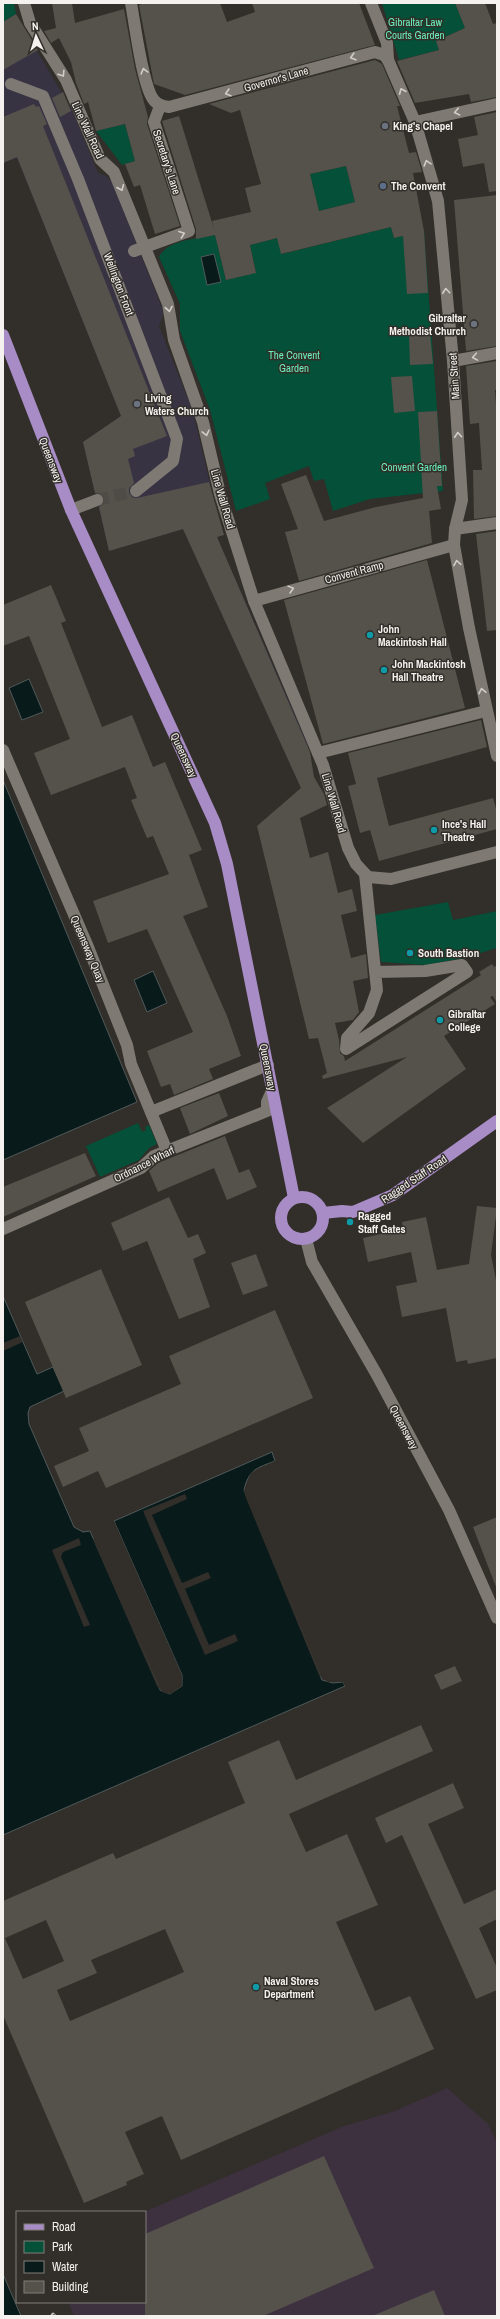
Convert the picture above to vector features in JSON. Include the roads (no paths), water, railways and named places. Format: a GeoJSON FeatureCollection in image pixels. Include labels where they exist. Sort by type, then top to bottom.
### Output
{"type":"FeatureCollection","features":[{"type":"Feature","properties":{"kind":"main road","name":"Queensway"},"geometry":{"type":"LineString","coordinates":[[3,336],[71,510],[215,823],[227,864],[294,1198]]}},
{"type":"Feature","properties":{"kind":"main road","name":"Ragged Staff Road"},"geometry":{"type":"LineString","coordinates":[[323,1214],[342,1211],[354,1212],[393,1195],[497,1122]]}},
{"type":"Feature","properties":{"kind":"main road"},"geometry":{"type":"LineString","coordinates":[[294,1198],[309,1198],[320,1207],[323,1214],[322,1227],[312,1237],[306,1239],[300,1240],[288,1235],[281,1225],[280,1218],[284,1206],[294,1198]]}},
{"type":"Feature","properties":{"kind":"street","name":"Line Wall Road"},"geometry":{"type":"LineString","coordinates":[[24,3],[30,22],[66,80],[100,159],[114,172],[140,249],[168,304],[174,340],[203,422],[220,494],[254,601],[318,753],[336,805],[348,848],[356,864],[364,874]]}},
{"type":"Feature","properties":{"kind":"street"},"geometry":{"type":"LineString","coordinates":[[131,3],[147,82],[153,99],[160,106]]}},
{"type":"Feature","properties":{"kind":"street","name":"Main Street"},"geometry":{"type":"LineString","coordinates":[[371,3],[387,43],[388,60],[415,122],[438,201],[453,361],[462,500],[455,529],[454,545],[460,585],[486,711],[497,756]]}},
{"type":"Feature","properties":{"kind":"street","name":"Governor's Lane"},"geometry":{"type":"LineString","coordinates":[[160,106],[169,107],[188,103],[375,52],[384,55],[388,60]]}},
{"type":"Feature","properties":{"kind":"street","name":"Wellington Front"},"geometry":{"type":"LineString","coordinates":[[11,84],[43,96],[81,186],[177,439],[173,461],[136,491]]}},
{"type":"Feature","properties":{"kind":"street"},"geometry":{"type":"LineString","coordinates":[[415,122],[497,104]]}},
{"type":"Feature","properties":{"kind":"street","name":"Secretary's Lane"},"geometry":{"type":"LineString","coordinates":[[140,249],[189,231],[154,122],[160,106]]}},
{"type":"Feature","properties":{"kind":"street"},"geometry":{"type":"LineString","coordinates":[[453,361],[497,353]]}},
{"type":"Feature","properties":{"kind":"street"},"geometry":{"type":"LineString","coordinates":[[71,510],[97,500]]}},
{"type":"Feature","properties":{"kind":"street"},"geometry":{"type":"LineString","coordinates":[[455,529],[497,523]]}},
{"type":"Feature","properties":{"kind":"street","name":"Convent Ramp"},"geometry":{"type":"LineString","coordinates":[[254,601],[454,545]]}},
{"type":"Feature","properties":{"kind":"street"},"geometry":{"type":"LineString","coordinates":[[318,753],[486,711]]}},
{"type":"Feature","properties":{"kind":"street","name":"Queensway Quay"},"geometry":{"type":"LineString","coordinates":[[3,750],[128,1046],[131,1064],[167,1151]]}},
{"type":"Feature","properties":{"kind":"street"},"geometry":{"type":"LineString","coordinates":[[364,874],[374,879],[391,879],[497,852]]}},
{"type":"Feature","properties":{"kind":"street"},"geometry":{"type":"LineString","coordinates":[[364,874],[377,990],[369,1013],[347,1038],[346,1048],[467,972],[462,965],[426,971],[375,972]]}},
{"type":"Feature","properties":{"kind":"street"},"geometry":{"type":"LineString","coordinates":[[151,1112],[268,1066]]}},
{"type":"Feature","properties":{"kind":"street","name":"Ordnance Wharf"},"geometry":{"type":"LineString","coordinates":[[3,1229],[141,1168],[154,1156],[267,1111],[267,1102],[272,1091]]}},
{"type":"Feature","properties":{"kind":"street","name":"Queensway"},"geometry":{"type":"LineString","coordinates":[[306,1239],[312,1262],[377,1375],[449,1510],[497,1618]]}},
{"type":"Feature","properties":{"kind":"water"},"geometry":{"type":"Polygon","coordinates":[[[214,254],[221,282],[207,285],[201,257],[214,254]]]}},
{"type":"Feature","properties":{"kind":"water"},"geometry":{"type":"Polygon","coordinates":[[[29,679],[43,712],[22,720],[9,688],[29,679]]]}},
{"type":"Feature","properties":{"kind":"water"},"geometry":{"type":"Polygon","coordinates":[[[3,780],[137,1102],[3,1160],[3,780]]]}},
{"type":"Feature","properties":{"kind":"water"},"geometry":{"type":"Polygon","coordinates":[[[153,971],[167,1003],[147,1012],[134,980],[153,971]]]}},
{"type":"Feature","properties":{"kind":"water"},"geometry":{"type":"Polygon","coordinates":[[[3,1296],[37,1374],[53,1367],[64,1391],[30,1407],[28,1413],[29,1424],[74,1527],[83,1532],[90,1531],[160,1690],[170,1694],[182,1686],[182,1675],[114,1521],[272,1452],[275,1461],[251,1473],[244,1490],[322,1680],[333,1683],[343,1682],[345,1686],[3,1835],[3,1296]]]}},
{"type":"Feature","properties":{"kind":"water"},"geometry":{"type":"Polygon","coordinates":[[[3,2274],[21,2316],[3,2316],[3,2274]]]}},
{"type":"Feature","properties":{"kind":"tunnel"},"geometry":{"type":"LineString","coordinates":[[97,500],[136,491]]}},
{"type":"Feature","properties":{"kind":"place","name":"King's Chapel"},"geometry":{"type":"Point","coordinates":[385,126]}},
{"type":"Feature","properties":{"kind":"place","name":"The Convent"},"geometry":{"type":"Point","coordinates":[383,186]}},
{"type":"Feature","properties":{"kind":"place","name":"Gibraltar Methodist Church"},"geometry":{"type":"Point","coordinates":[474,324]}},
{"type":"Feature","properties":{"kind":"place","name":"Living Waters Church"},"geometry":{"type":"Point","coordinates":[137,404]}},
{"type":"Feature","properties":{"kind":"place","name":"John Mackintosh Hall"},"geometry":{"type":"Point","coordinates":[370,635]}},
{"type":"Feature","properties":{"kind":"place","name":"John Mackintosh Hall Theatre"},"geometry":{"type":"Point","coordinates":[384,670]}},
{"type":"Feature","properties":{"kind":"place","name":"Ince's Hall Theatre"},"geometry":{"type":"Point","coordinates":[434,830]}},
{"type":"Feature","properties":{"kind":"place","name":"South Bastion"},"geometry":{"type":"Point","coordinates":[410,953]}},
{"type":"Feature","properties":{"kind":"place","name":"Gibraltar College"},"geometry":{"type":"Point","coordinates":[440,1020]}},
{"type":"Feature","properties":{"kind":"place","name":"Ragged Staff Gates"},"geometry":{"type":"Point","coordinates":[350,1222]}},
{"type":"Feature","properties":{"kind":"place","name":"Naval Stores Department"},"geometry":{"type":"Point","coordinates":[256,1987]}},
{"type":"Feature","properties":{"kind":"park label","name":"Gibraltar Law Courts Garden"},"geometry":{"type":"Point","coordinates":[415,28]}},
{"type":"Feature","properties":{"kind":"park label","name":"The Convent Garden"},"geometry":{"type":"Point","coordinates":[294,361]}},
{"type":"Feature","properties":{"kind":"park label","name":"Convent Garden"},"geometry":{"type":"Point","coordinates":[414,467]}}]}
